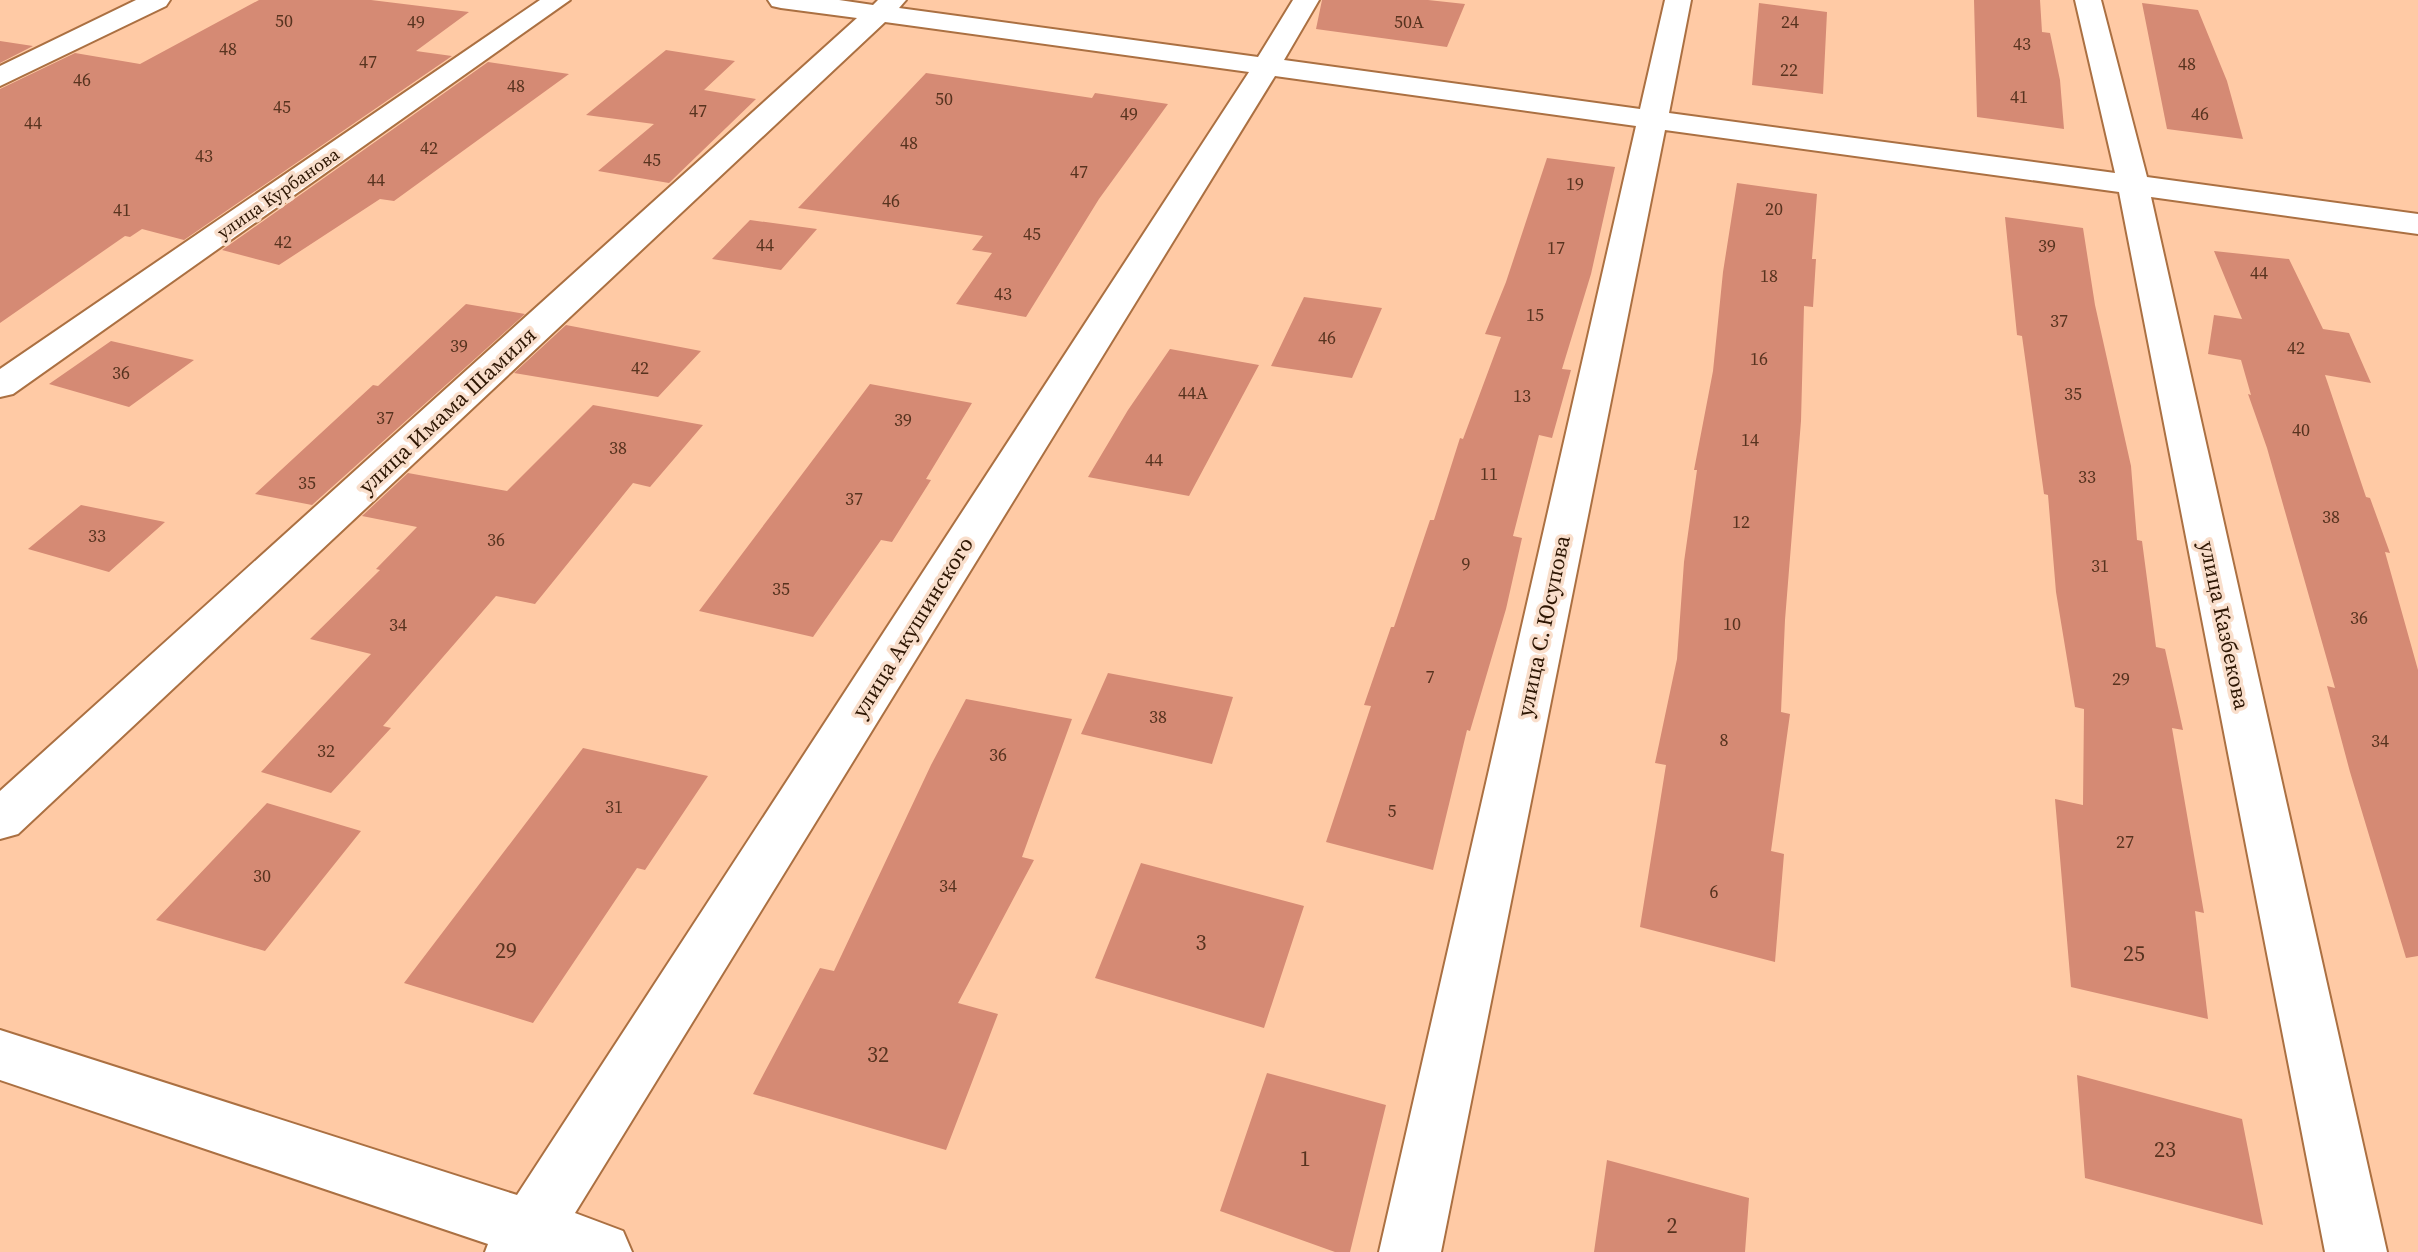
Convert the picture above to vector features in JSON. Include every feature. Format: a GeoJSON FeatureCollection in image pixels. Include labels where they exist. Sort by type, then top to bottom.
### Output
{"type":"FeatureCollection","features":[{"type":"Feature","properties":{"kind":"street"},"geometry":{"type":"LineString","coordinates":[[0,77],[157,0]]}},
{"type":"Feature","properties":{"kind":"street","name":"улица Курбанова"},"geometry":{"type":"LineString","coordinates":[[0,386],[557,0]]}},
{"type":"Feature","properties":{"kind":"street"},"geometry":{"type":"LineString","coordinates":[[781,0],[886,7],[1267,66],[2418,224]]}},
{"type":"Feature","properties":{"kind":"street","name":"улица Акушинского"},"geometry":{"type":"LineString","coordinates":[[523,1240],[1306,0]]}},
{"type":"Feature","properties":{"kind":"street","name":"улица С. Юсупова"},"geometry":{"type":"LineString","coordinates":[[1410,1252],[1678,0]]}},
{"type":"Feature","properties":{"kind":"street","name":"улица Казбекова"},"geometry":{"type":"LineString","coordinates":[[2088,0],[2133,185],[2356,1252]]}},
{"type":"Feature","properties":{"kind":"street","name":"улица Имама Шамиля"},"geometry":{"type":"LineString","coordinates":[[0,820],[886,7]]}},
{"type":"Feature","properties":{"kind":"street"},"geometry":{"type":"LineString","coordinates":[[0,1055],[523,1240],[601,1252]]}},
{"type":"Feature","properties":{"kind":"building"},"geometry":{"type":"Polygon","coordinates":[[[259,0],[371,0],[469,12],[416,51],[452,56],[184,240],[142,229],[130,237],[125,236],[0,323],[0,89],[75,53],[140,64],[259,0]]]}},
{"type":"Feature","properties":{"kind":"building"},"geometry":{"type":"Polygon","coordinates":[[[1322,0],[1428,0],[1465,4],[1447,47],[1316,29],[1322,0]]]}},
{"type":"Feature","properties":{"kind":"building"},"geometry":{"type":"Polygon","coordinates":[[[1974,0],[2040,0],[2042,32],[2050,33],[2060,80],[2064,129],[1977,117],[1974,0]]]}},
{"type":"Feature","properties":{"kind":"building"},"geometry":{"type":"Polygon","coordinates":[[[1759,3],[1827,12],[1823,94],[1752,85],[1759,3]]]}},
{"type":"Feature","properties":{"kind":"building"},"geometry":{"type":"Polygon","coordinates":[[[2142,3],[2198,10],[2227,81],[2243,139],[2167,129],[2142,3]]]}},
{"type":"Feature","properties":{"kind":"building"},"geometry":{"type":"Polygon","coordinates":[[[0,41],[33,46],[0,63],[0,41]]]}},
{"type":"Feature","properties":{"kind":"building"},"geometry":{"type":"Polygon","coordinates":[[[666,50],[735,61],[704,90],[756,99],[669,183],[598,171],[654,124],[586,115],[666,50]]]}},
{"type":"Feature","properties":{"kind":"building"},"geometry":{"type":"Polygon","coordinates":[[[488,62],[569,74],[394,201],[380,199],[279,265],[222,250],[488,62]]]}},
{"type":"Feature","properties":{"kind":"building"},"geometry":{"type":"Polygon","coordinates":[[[926,73],[1092,98],[1095,93],[1168,104],[1099,199],[1026,317],[956,304],[992,253],[972,250],[983,236],[798,208],[926,73]]]}},
{"type":"Feature","properties":{"kind":"building"},"geometry":{"type":"Polygon","coordinates":[[[1547,158],[1615,167],[1591,274],[1562,369],[1571,370],[1552,438],[1539,435],[1513,536],[1522,538],[1506,609],[1470,731],[1467,730],[1433,870],[1326,842],[1371,706],[1364,705],[1391,627],[1394,627],[1430,520],[1434,520],[1460,438],[1463,439],[1501,337],[1485,334],[1506,282],[1547,158]]]}},
{"type":"Feature","properties":{"kind":"building"},"geometry":{"type":"Polygon","coordinates":[[[1737,183],[1817,194],[1812,259],[1816,259],[1813,307],[1804,306],[1801,421],[1785,620],[1781,712],[1790,714],[1771,851],[1784,854],[1775,962],[1640,927],[1666,765],[1655,763],[1677,659],[1684,562],[1697,470],[1694,470],[1713,371],[1723,272],[1737,183]]]}},
{"type":"Feature","properties":{"kind":"building"},"geometry":{"type":"Polygon","coordinates":[[[2005,217],[2083,228],[2095,305],[2131,466],[2137,540],[2142,541],[2156,647],[2165,649],[2183,730],[2172,728],[2204,913],[2195,911],[2208,1019],[2071,987],[2055,799],[2083,805],[2084,709],[2075,707],[2056,592],[2048,495],[2044,494],[2022,336],[2017,335],[2005,217]]]}},
{"type":"Feature","properties":{"kind":"building"},"geometry":{"type":"Polygon","coordinates":[[[750,220],[817,229],[781,270],[712,259],[750,220]]]}},
{"type":"Feature","properties":{"kind":"building"},"geometry":{"type":"Polygon","coordinates":[[[2214,251],[2289,259],[2323,329],[2349,333],[2371,383],[2325,375],[2366,497],[2370,498],[2390,553],[2385,552],[2418,670],[2418,956],[2406,958],[2350,772],[2327,686],[2335,688],[2267,448],[2248,394],[2251,395],[2241,360],[2208,354],[2214,315],[2242,319],[2214,251]]]}},
{"type":"Feature","properties":{"kind":"building"},"geometry":{"type":"Polygon","coordinates":[[[1304,297],[1382,308],[1352,378],[1271,366],[1304,297]]]}},
{"type":"Feature","properties":{"kind":"building"},"geometry":{"type":"Polygon","coordinates":[[[466,304],[525,314],[312,505],[255,494],[373,385],[378,386],[466,304]]]}},
{"type":"Feature","properties":{"kind":"building"},"geometry":{"type":"Polygon","coordinates":[[[566,325],[701,351],[658,397],[514,373],[566,325]]]}},
{"type":"Feature","properties":{"kind":"building"},"geometry":{"type":"Polygon","coordinates":[[[111,341],[194,360],[129,407],[49,384],[111,341]]]}},
{"type":"Feature","properties":{"kind":"building"},"geometry":{"type":"Polygon","coordinates":[[[1170,349],[1259,365],[1189,496],[1088,477],[1128,410],[1170,349]]]}},
{"type":"Feature","properties":{"kind":"building"},"geometry":{"type":"Polygon","coordinates":[[[870,384],[972,403],[926,479],[931,480],[892,542],[881,540],[813,637],[699,611],[870,384]]]}},
{"type":"Feature","properties":{"kind":"building"},"geometry":{"type":"Polygon","coordinates":[[[593,405],[703,425],[650,487],[633,483],[535,604],[496,596],[383,726],[391,728],[331,793],[261,772],[371,654],[310,639],[380,570],[376,569],[417,527],[362,516],[408,473],[507,491],[593,405]]]}},
{"type":"Feature","properties":{"kind":"building"},"geometry":{"type":"Polygon","coordinates":[[[81,505],[165,522],[109,572],[28,549],[81,505]]]}},
{"type":"Feature","properties":{"kind":"building"},"geometry":{"type":"Polygon","coordinates":[[[1108,673],[1233,697],[1212,764],[1081,734],[1108,673]]]}},
{"type":"Feature","properties":{"kind":"building"},"geometry":{"type":"Polygon","coordinates":[[[966,699],[1072,719],[1022,857],[1034,860],[958,1003],[998,1014],[946,1150],[753,1094],[820,968],[834,971],[931,765],[966,699]]]}},
{"type":"Feature","properties":{"kind":"building"},"geometry":{"type":"Polygon","coordinates":[[[583,748],[708,776],[645,870],[637,868],[533,1023],[404,983],[583,748]]]}},
{"type":"Feature","properties":{"kind":"building"},"geometry":{"type":"Polygon","coordinates":[[[267,803],[361,831],[265,951],[156,920],[267,803]]]}},
{"type":"Feature","properties":{"kind":"building"},"geometry":{"type":"Polygon","coordinates":[[[1141,863],[1304,906],[1264,1028],[1095,978],[1141,863]]]}},
{"type":"Feature","properties":{"kind":"building"},"geometry":{"type":"Polygon","coordinates":[[[1267,1073],[1386,1105],[1350,1252],[1335,1252],[1220,1211],[1267,1073]]]}},
{"type":"Feature","properties":{"kind":"building"},"geometry":{"type":"Polygon","coordinates":[[[2077,1075],[2242,1119],[2263,1225],[2085,1178],[2077,1075]]]}},
{"type":"Feature","properties":{"kind":"building"},"geometry":{"type":"Polygon","coordinates":[[[1607,1160],[1749,1198],[1745,1252],[1594,1252],[1607,1160]]]}}]}
